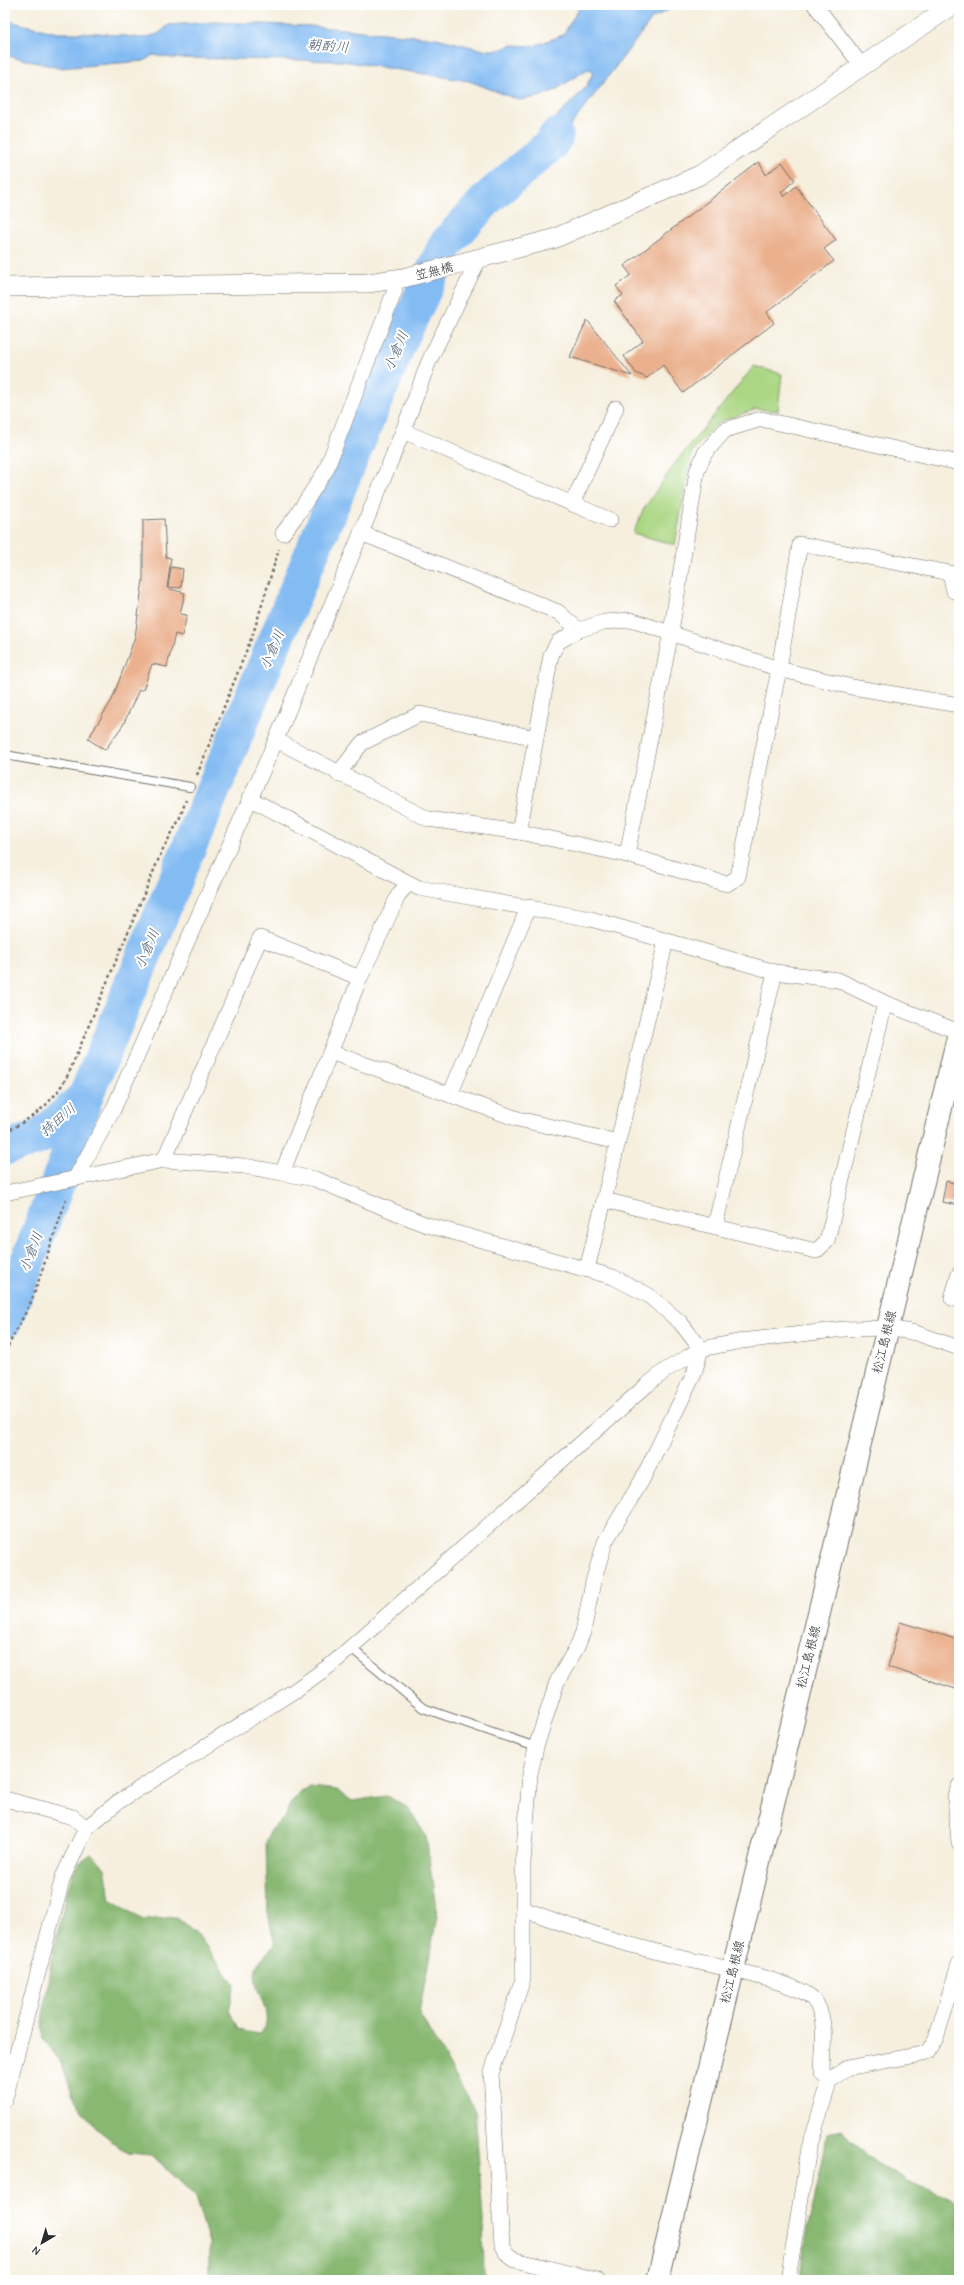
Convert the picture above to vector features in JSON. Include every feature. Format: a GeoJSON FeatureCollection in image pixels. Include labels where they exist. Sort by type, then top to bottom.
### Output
{"type":"FeatureCollection","features":[{"type":"Feature","properties":{"kind":"main road","name":"松江島根線"},"geometry":{"type":"LineString","coordinates":[[658,2280],[959,1033]]}},
{"type":"Feature","properties":{"kind":"street"},"geometry":{"type":"LineString","coordinates":[[815,5],[862,66]]}},
{"type":"Feature","properties":{"kind":"street","name":"笠無橋"},"geometry":{"type":"LineString","coordinates":[[5,287],[352,283],[399,284],[472,261],[553,239],[700,175],[953,5]]}},
{"type":"Feature","properties":{"kind":"street"},"geometry":{"type":"LineString","coordinates":[[73,1177],[113,1110],[249,798],[276,740],[403,431],[429,361],[472,261]]}},
{"type":"Feature","properties":{"kind":"street"},"geometry":{"type":"LineString","coordinates":[[282,533],[297,515],[326,470],[399,284]]}},
{"type":"Feature","properties":{"kind":"street"},"geometry":{"type":"LineString","coordinates":[[572,504],[616,408]]}},
{"type":"Feature","properties":{"kind":"street"},"geometry":{"type":"LineString","coordinates":[[627,856],[671,632],[697,471],[705,453],[725,430],[762,419],[959,463]]}},
{"type":"Feature","properties":{"kind":"street"},"geometry":{"type":"LineString","coordinates":[[403,431],[610,520]]}},
{"type":"Feature","properties":{"kind":"street"},"geometry":{"type":"LineString","coordinates":[[361,533],[558,612],[579,630]]}},
{"type":"Feature","properties":{"kind":"street"},"geometry":{"type":"LineString","coordinates":[[276,740],[338,774],[428,818],[519,832],[627,856],[727,884],[738,876],[778,669],[800,544],[950,573],[954,591],[959,592]]}},
{"type":"Feature","properties":{"kind":"street"},"geometry":{"type":"LineString","coordinates":[[519,832],[551,655],[558,642],[579,630],[604,622],[631,620],[671,632],[778,669],[852,687],[959,705]]}},
{"type":"Feature","properties":{"kind":"street"},"geometry":{"type":"LineString","coordinates":[[338,774],[362,743],[420,714],[536,738]]}},
{"type":"Feature","properties":{"kind":"street"},"geometry":{"type":"LineString","coordinates":[[249,798],[419,888],[529,906],[591,919],[775,972],[838,980],[885,1003],[959,1033]]}},
{"type":"Feature","properties":{"kind":"street"},"geometry":{"type":"LineString","coordinates":[[282,1173],[360,978],[399,894],[409,883]]}},
{"type":"Feature","properties":{"kind":"street"},"geometry":{"type":"LineString","coordinates":[[450,1094],[529,906]]}},
{"type":"Feature","properties":{"kind":"street"},"geometry":{"type":"LineString","coordinates":[[164,1160],[260,938],[360,978]]}},
{"type":"Feature","properties":{"kind":"street"},"geometry":{"type":"LineString","coordinates":[[587,1269],[666,941]]}},
{"type":"Feature","properties":{"kind":"street"},"geometry":{"type":"LineString","coordinates":[[715,1226],[775,972]]}},
{"type":"Feature","properties":{"kind":"street"},"geometry":{"type":"LineString","coordinates":[[604,1200],[816,1251],[827,1241],[885,1003]]}},
{"type":"Feature","properties":{"kind":"street"},"geometry":{"type":"LineString","coordinates":[[330,1052],[518,1118],[618,1142]]}},
{"type":"Feature","properties":{"kind":"street"},"geometry":{"type":"LineString","coordinates":[[5,1193],[73,1177],[164,1160],[244,1166],[315,1179],[424,1224],[614,1277],[648,1295],[680,1322],[701,1349]]}},
{"type":"Feature","properties":{"kind":"street"},"geometry":{"type":"LineString","coordinates":[[959,1274],[952,1298],[959,1300]]}},
{"type":"Feature","properties":{"kind":"street"},"geometry":{"type":"LineString","coordinates":[[5,2099],[63,1877],[86,1828],[118,1802],[294,1691],[351,1648],[550,1469],[666,1370],[701,1349],[742,1342],[844,1329],[888,1328],[916,1333],[959,1348]]}},
{"type":"Feature","properties":{"kind":"street"},"geometry":{"type":"LineString","coordinates":[[597,2280],[515,2260],[507,2254],[502,2246],[491,2074],[523,1979],[523,1909],[526,1811],[530,1774],[536,1747],[557,1682],[577,1647],[583,1632],[593,1582],[605,1542],[642,1480],[694,1374],[701,1349]]}},
{"type":"Feature","properties":{"kind":"street"},"geometry":{"type":"LineString","coordinates":[[959,1786],[955,1797],[959,1842]]}},
{"type":"Feature","properties":{"kind":"street"},"geometry":{"type":"LineString","coordinates":[[5,1799],[73,1817],[86,1828]]}},
{"type":"Feature","properties":{"kind":"street"},"geometry":{"type":"LineString","coordinates":[[523,1909],[576,1930],[732,1970],[795,1988],[813,1999],[822,2025],[822,2073],[830,2080]]}},
{"type":"Feature","properties":{"kind":"street"},"geometry":{"type":"LineString","coordinates":[[788,2280],[809,2148],[830,2080],[847,2068],[927,2054],[936,2038],[959,1964]]}},
{"type":"Feature","properties":{"kind":"lane"},"geometry":{"type":"LineString","coordinates":[[5,755],[190,787]]}},
{"type":"Feature","properties":{"kind":"lane"},"geometry":{"type":"LineString","coordinates":[[351,1648],[423,1708],[536,1747]]}},
{"type":"Feature","properties":{"kind":"path"},"geometry":{"type":"LineString","coordinates":[[5,1132],[32,1118],[61,1088],[69,1073],[162,851],[179,820],[190,787],[197,776],[253,634],[282,533]]}},
{"type":"Feature","properties":{"kind":"path"},"geometry":{"type":"LineString","coordinates":[[5,1352],[32,1300],[73,1177]]}},
{"type":"Feature","properties":{"kind":"green space"},"geometry":{"type":"Polygon","coordinates":[[[754,366],[782,374],[778,411],[757,409],[727,419],[714,426],[692,452],[675,545],[633,533],[643,510],[676,462],[754,366]]]}},
{"type":"Feature","properties":{"kind":"green space"},"geometry":{"type":"Polygon","coordinates":[[[310,1787],[337,1790],[352,1801],[386,1796],[408,1807],[426,1836],[437,1916],[419,2013],[475,2110],[483,2219],[484,2280],[209,2280],[209,2243],[195,2196],[152,2155],[128,2153],[97,2129],[75,2101],[62,2064],[43,2038],[42,2022],[51,1962],[67,1892],[72,1875],[78,1864],[91,1854],[105,1867],[110,1899],[143,1920],[177,1917],[197,1934],[235,1985],[229,2010],[238,2029],[259,2033],[265,2028],[266,2011],[258,1989],[255,1974],[260,1961],[275,1945],[268,1913],[266,1842],[271,1829],[284,1818],[290,1804],[301,1791],[310,1787]]]}},
{"type":"Feature","properties":{"kind":"green space"},"geometry":{"type":"Polygon","coordinates":[[[842,2129],[866,2156],[909,2182],[959,2201],[959,2280],[800,2280],[805,2243],[821,2170],[827,2133],[842,2129]]]}},
{"type":"Feature","properties":{"kind":"water","name":"朝酌川"},"geometry":{"type":"Polygon","coordinates":[[[581,5],[677,5],[652,19],[562,137],[537,162],[510,174],[542,144],[551,131],[553,121],[586,87],[593,73],[591,70],[586,70],[554,91],[538,97],[519,100],[469,81],[342,61],[172,58],[153,55],[144,61],[59,68],[5,55],[5,20],[57,33],[98,33],[143,38],[158,34],[169,25],[215,22],[310,26],[436,38],[484,50],[499,50],[511,45],[534,46],[563,35],[581,5]]]}},
{"type":"Feature","properties":{"kind":"building"},"geometry":{"type":"Polygon","coordinates":[[[759,162],[766,175],[782,162],[795,180],[781,192],[784,197],[796,186],[836,240],[824,249],[834,261],[767,312],[774,323],[683,393],[663,365],[647,378],[636,373],[624,356],[643,341],[614,301],[623,295],[616,286],[631,275],[624,266],[759,162]]]}},
{"type":"Feature","properties":{"kind":"building"},"geometry":{"type":"Polygon","coordinates":[[[587,320],[632,376],[570,357],[587,320]]]}},
{"type":"Feature","properties":{"kind":"building"},"geometry":{"type":"Polygon","coordinates":[[[164,519],[166,557],[171,558],[167,588],[185,593],[180,614],[187,615],[182,636],[175,634],[167,667],[152,664],[143,690],[139,690],[123,725],[105,750],[88,739],[112,700],[135,637],[143,580],[143,520],[164,519]]]}},
{"type":"Feature","properties":{"kind":"building"},"geometry":{"type":"Polygon","coordinates":[[[171,567],[183,569],[181,588],[168,587],[171,567]]]}},
{"type":"Feature","properties":{"kind":"building"},"geometry":{"type":"Polygon","coordinates":[[[946,1181],[959,1184],[959,1205],[942,1202],[946,1181]]]}},
{"type":"Feature","properties":{"kind":"building"},"geometry":{"type":"Polygon","coordinates":[[[900,1622],[959,1640],[959,1690],[888,1667],[900,1622]]]}},
{"type":"Feature","properties":{"kind":"waterway","name":"小倉川"},"geometry":{"type":"LineString","coordinates":[[5,1321],[66,1161],[86,1095],[400,341],[446,244],[488,198],[550,145],[556,136]]}},
{"type":"Feature","properties":{"kind":"waterway","name":"持田川"},"geometry":{"type":"LineString","coordinates":[[5,1148],[40,1137],[86,1096]]}}]}
